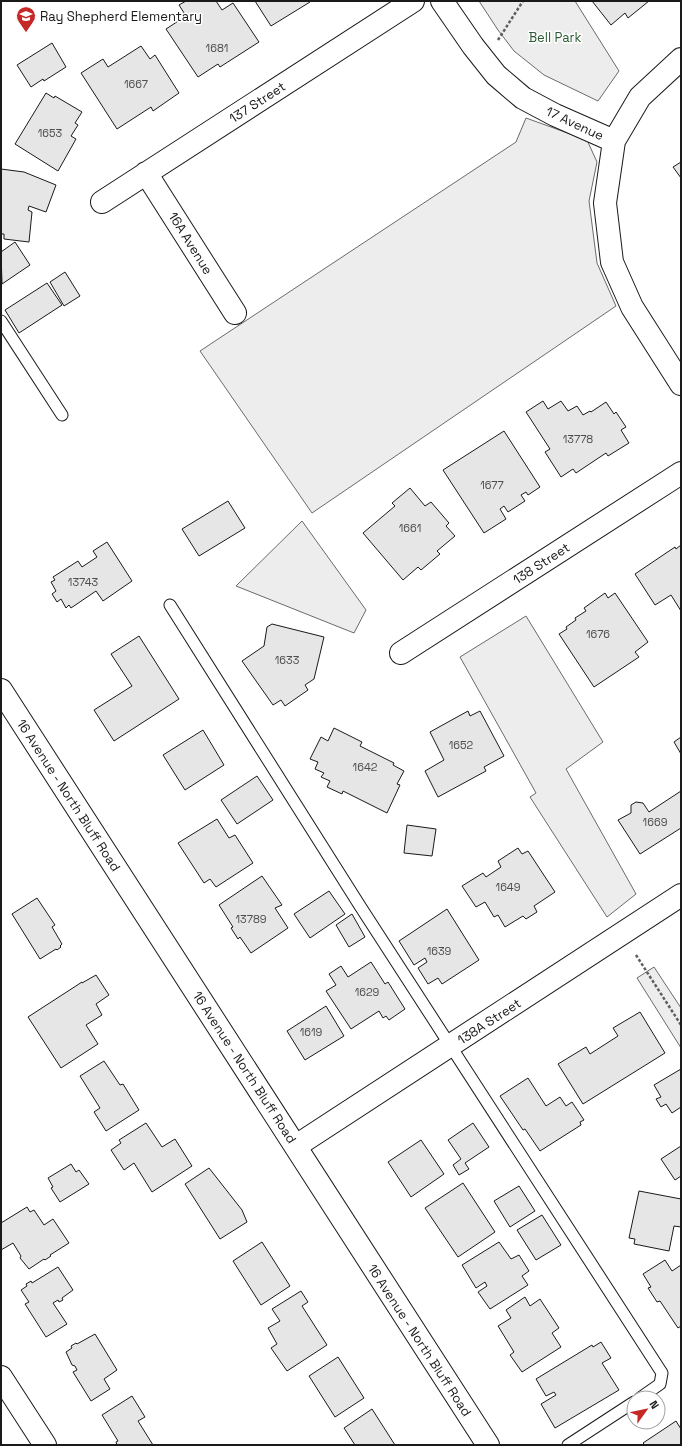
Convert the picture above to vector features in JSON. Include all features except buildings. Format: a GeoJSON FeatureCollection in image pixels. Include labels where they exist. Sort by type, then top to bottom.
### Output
{"type":"FeatureCollection","features":[{"type":"Feature","properties":{"kind":"street","name":"137 Street"},"geometry":{"type":"LineString","coordinates":[[102,202],[413,1]]}},
{"type":"Feature","properties":{"kind":"street","name":"17 Avenue"},"geometry":{"type":"LineString","coordinates":[[442,1],[473,46],[496,75],[523,98],[555,115],[614,141],[605,203],[612,262],[632,307],[681,384]]}},
{"type":"Feature","properties":{"kind":"street"},"geometry":{"type":"LineString","coordinates":[[614,141],[640,97],[681,59]]}},
{"type":"Feature","properties":{"kind":"street","name":"16A Avenue"},"geometry":{"type":"LineString","coordinates":[[146,173],[235,313]]}},
{"type":"Feature","properties":{"kind":"street","name":"138 Street"},"geometry":{"type":"LineString","coordinates":[[401,653],[681,473]]}},
{"type":"Feature","properties":{"kind":"street","name":"16 Avenue - North Bluff Road"},"geometry":{"type":"LineString","coordinates":[[1,690],[488,1445]]}},
{"type":"Feature","properties":{"kind":"street","name":"138A Street"},"geometry":{"type":"LineString","coordinates":[[296,1146],[681,895]]}},
{"type":"Feature","properties":{"kind":"street"},"geometry":{"type":"LineString","coordinates":[[1,1377],[45,1445]]}},
{"type":"Feature","properties":{"kind":"lane"},"geometry":{"type":"LineString","coordinates":[[1,321],[62,415]]}},
{"type":"Feature","properties":{"kind":"lane"},"geometry":{"type":"LineString","coordinates":[[170,605],[451,1046],[662,1373],[660,1384],[651,1390]]}},
{"type":"Feature","properties":{"kind":"lane"},"geometry":{"type":"LineString","coordinates":[[568,1445],[626,1407]]}},
{"type":"Feature","properties":{"kind":"path"},"geometry":{"type":"LineString","coordinates":[[484,60],[524,1]]}},
{"type":"Feature","properties":{"kind":"path"},"geometry":{"type":"LineString","coordinates":[[636,955],[681,1024]]}},
{"type":"Feature","properties":{"kind":"shaded area","name":"Bell Park"},"geometry":{"type":"Polygon","coordinates":[[[479,1],[575,1],[619,71],[598,101],[544,75],[514,51],[479,1]]]}},
{"type":"Feature","properties":{"kind":"shaded area"},"geometry":{"type":"Polygon","coordinates":[[[526,118],[587,140],[597,162],[589,201],[597,263],[616,306],[312,513],[200,351],[516,142],[526,118]]]}},
{"type":"Feature","properties":{"kind":"shaded area"},"geometry":{"type":"Polygon","coordinates":[[[302,521],[366,610],[354,633],[236,586],[302,521]]]}},
{"type":"Feature","properties":{"kind":"shaded area"},"geometry":{"type":"Polygon","coordinates":[[[526,616],[603,742],[566,769],[636,894],[607,917],[530,797],[536,793],[460,657],[526,616]]]}},
{"type":"Feature","properties":{"kind":"shaded area"},"geometry":{"type":"Polygon","coordinates":[[[654,967],[681,1008],[681,1048],[637,978],[654,967]]]}},
{"type":"Feature","properties":{"kind":"place","name":"Ray Shepherd Elementary"},"geometry":{"type":"Point","coordinates":[26,33]}}]}
